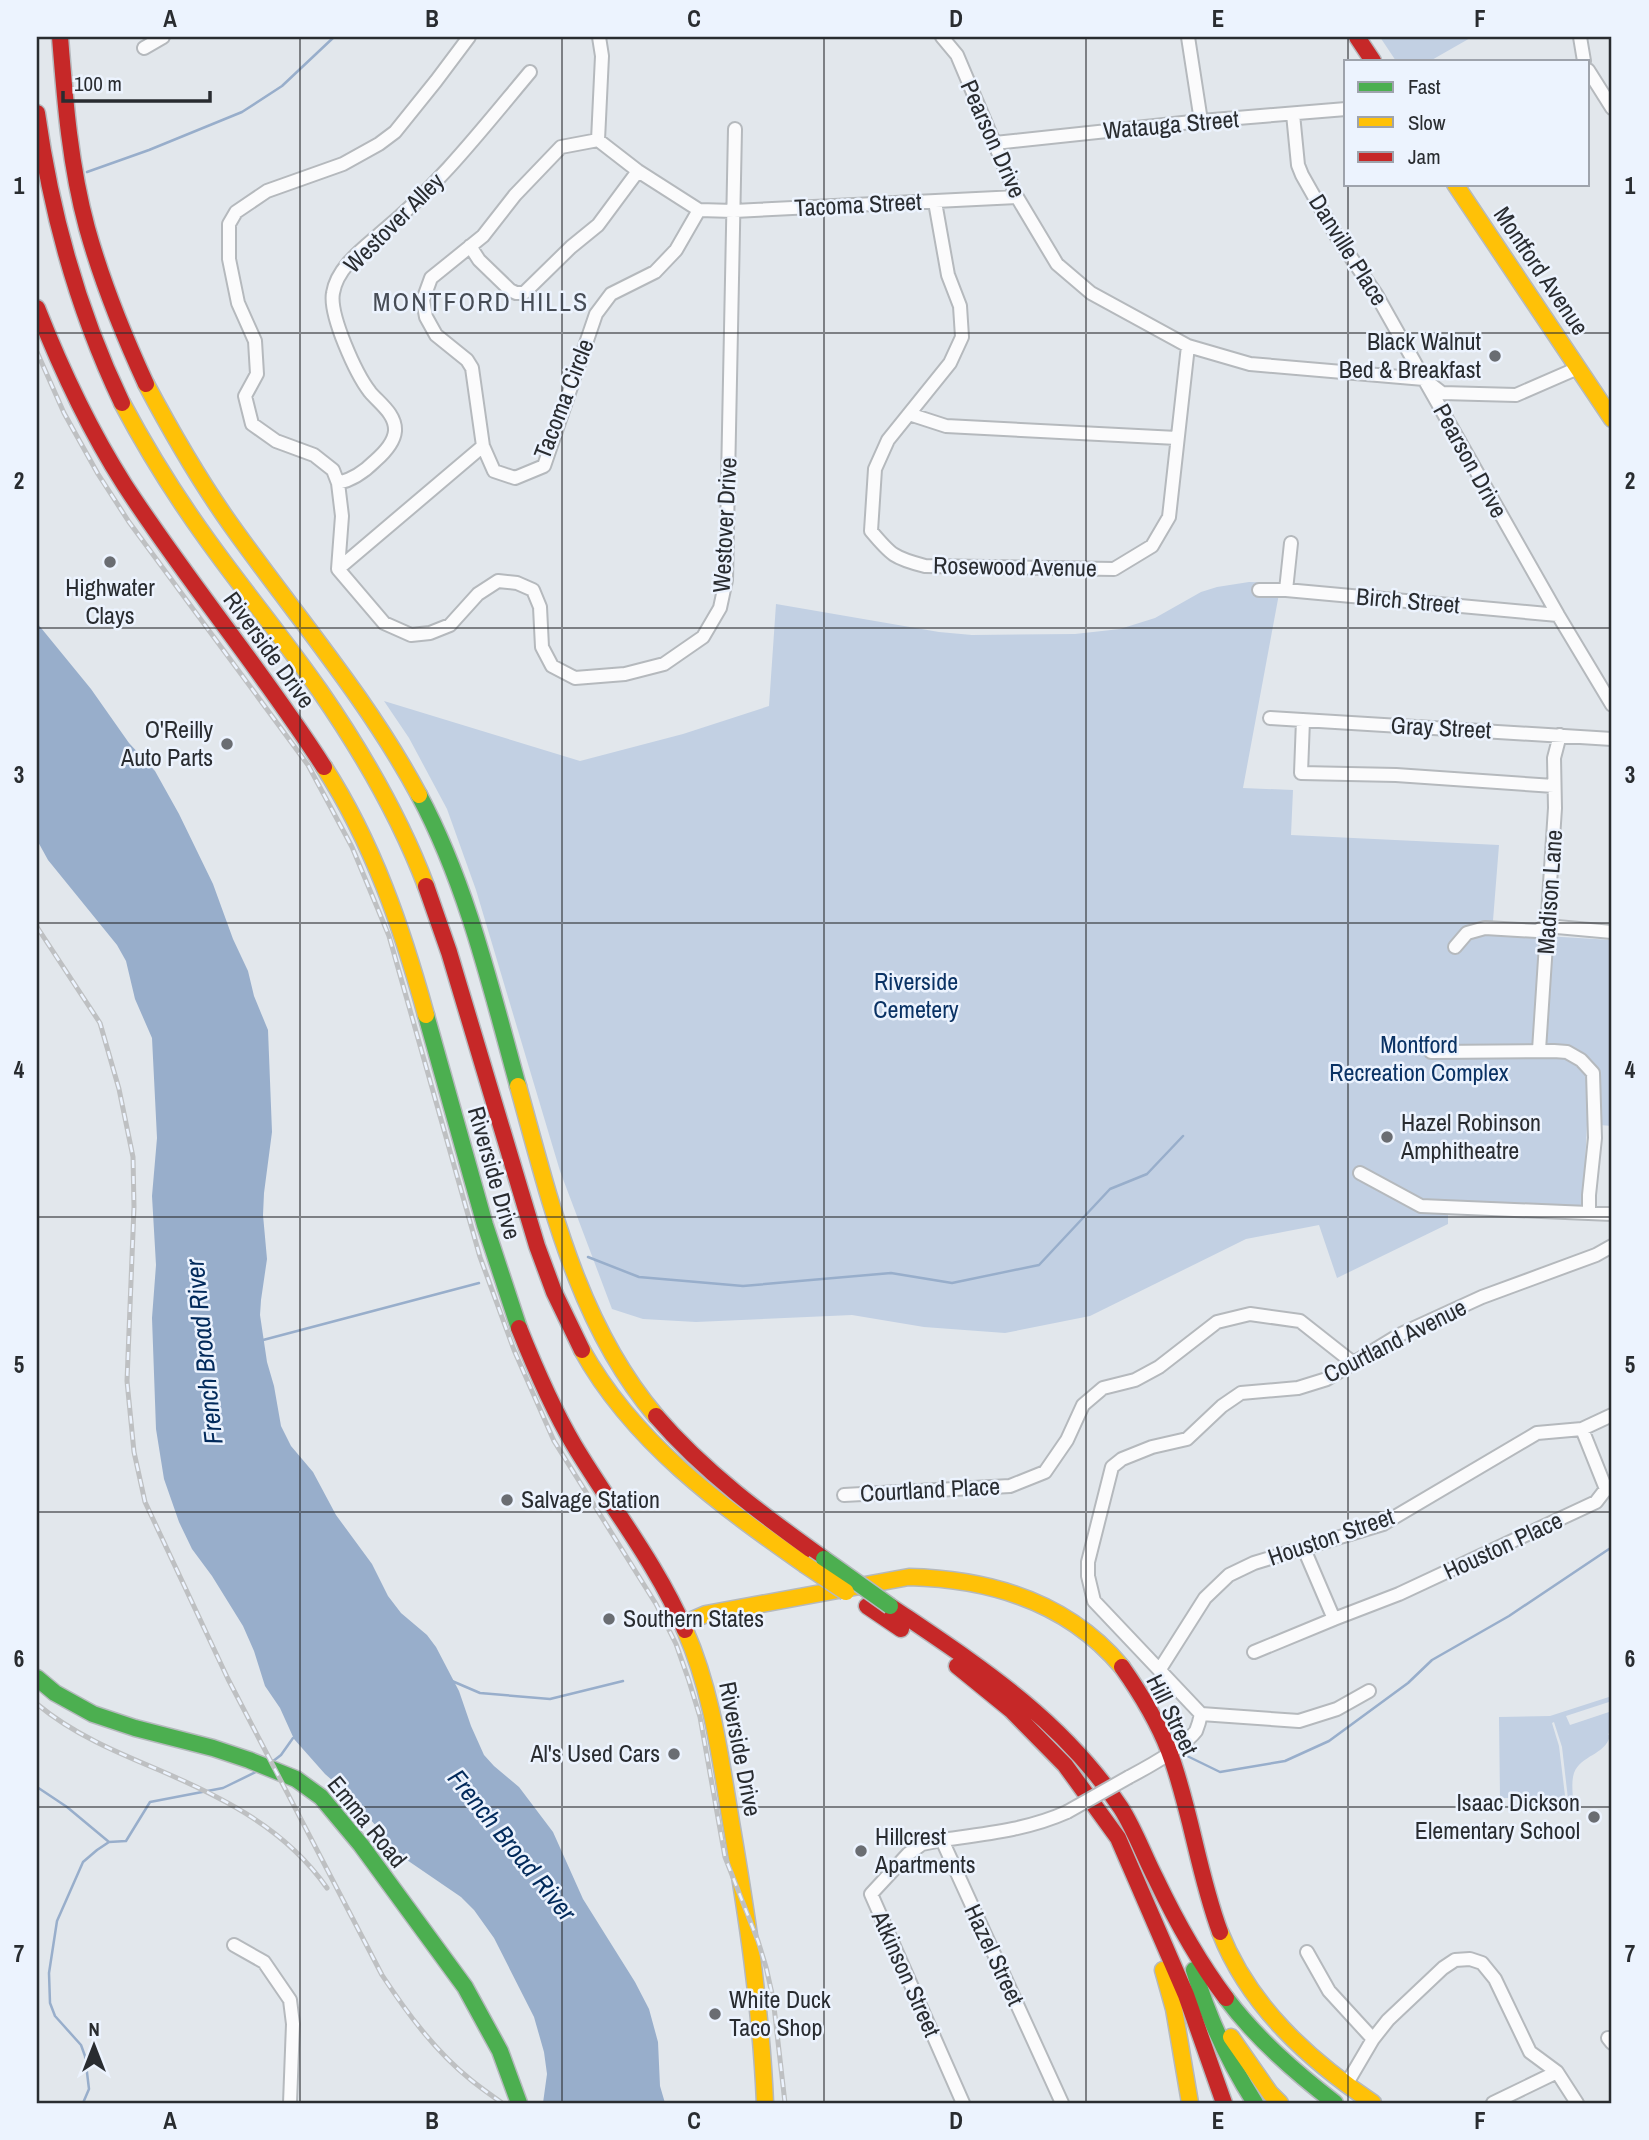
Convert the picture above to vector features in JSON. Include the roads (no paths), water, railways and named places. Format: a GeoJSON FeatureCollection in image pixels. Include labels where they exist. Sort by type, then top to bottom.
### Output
{"type":"FeatureCollection","features":[{"type":"Feature","properties":{"kind":"main road"},"geometry":{"type":"LineString","coordinates":[[60,37],[73,162],[88,228],[114,309],[136,363],[199,477],[232,526],[360,697],[387,737],[426,810],[447,856],[477,943],[564,1243],[593,1317],[627,1377],[676,1440],[703,1467],[824,1559],[996,1678],[1076,1750],[1121,1810],[1184,1935],[1219,1989],[1245,2024],[1272,2053],[1335,2103]]}},
{"type":"Feature","properties":{"kind":"main road"},"geometry":{"type":"LineString","coordinates":[[1357,37],[1372,60]]}},
{"type":"Feature","properties":{"kind":"main road"},"geometry":{"type":"LineString","coordinates":[[37,113],[43,166],[58,232],[108,374],[140,436],[209,543],[303,667],[363,754],[419,867],[449,951],[536,1246],[570,1327],[586,1356],[636,1425],[692,1482],[804,1564],[970,1677],[1011,1710],[1065,1765],[1118,1838],[1186,1995],[1224,2103]]}},
{"type":"Feature","properties":{"kind":"main road","name":"Montford Avenue"},"geometry":{"type":"LineString","coordinates":[[1456,186],[1611,416]]}},
{"type":"Feature","properties":{"kind":"main road","name":"Riverside Drive"},"geometry":{"type":"LineString","coordinates":[[37,307],[80,410],[130,495],[286,711],[334,783],[376,866],[407,947],[480,1208],[516,1319],[572,1441],[683,1625],[702,1674],[716,1725],[748,1916],[762,2042],[765,2103]]}},
{"type":"Feature","properties":{"kind":"main road","name":"Hill Street"},"geometry":{"type":"LineString","coordinates":[[683,1625],[706,1615],[909,1577],[936,1576],[962,1579],[1020,1595],[1085,1631],[1118,1663],[1140,1692],[1170,1754],[1205,1886],[1234,1962],[1283,2031],[1312,2058],[1373,2103]]}},
{"type":"Feature","properties":{"kind":"main road","name":"Emma Road"},"geometry":{"type":"LineString","coordinates":[[37,1678],[66,1702],[102,1719],[218,1749],[310,1786],[326,1802],[442,1954],[473,2001],[506,2066],[519,2103]]}},
{"type":"Feature","properties":{"kind":"main road"},"geometry":{"type":"LineString","coordinates":[[1144,1901],[1143,1916],[1160,1958],[1174,2009],[1190,2103]]}},
{"type":"Feature","properties":{"kind":"main road"},"geometry":{"type":"LineString","coordinates":[[1184,1935],[1198,1987],[1238,2079],[1255,2103]]}},
{"type":"Feature","properties":{"kind":"main road"},"geometry":{"type":"LineString","coordinates":[[1196,1975],[1204,1985],[1234,2043],[1280,2103]]}},
{"type":"Feature","properties":{"kind":"street"},"geometry":{"type":"LineString","coordinates":[[144,48],[163,37]]}},
{"type":"Feature","properties":{"kind":"street"},"geometry":{"type":"LineString","coordinates":[[338,569],[342,516],[338,483],[333,470],[314,455],[276,441],[252,424],[245,396],[257,374],[255,341],[238,303],[229,259],[229,224],[236,212],[267,191],[343,164],[395,132],[469,37]]}},
{"type":"Feature","properties":{"kind":"street"},"geometry":{"type":"LineString","coordinates":[[599,37],[602,56],[598,140],[638,171],[699,210]]}},
{"type":"Feature","properties":{"kind":"street","name":"Pearson Drive"},"geometry":{"type":"LineString","coordinates":[[942,37],[957,55],[1017,197],[1057,264],[1091,293],[1188,346],[1250,364],[1424,379],[1612,705]]}},
{"type":"Feature","properties":{"kind":"street"},"geometry":{"type":"LineString","coordinates":[[1188,37],[1200,121]]}},
{"type":"Feature","properties":{"kind":"street"},"geometry":{"type":"LineString","coordinates":[[1580,37],[1584,60]]}},
{"type":"Feature","properties":{"kind":"street","name":"Westover Alley"},"geometry":{"type":"LineString","coordinates":[[338,483],[353,477],[376,460],[393,440],[395,428],[387,411],[368,390],[340,330],[332,302],[336,283],[352,259],[414,205],[466,150],[530,72]]}},
{"type":"Feature","properties":{"kind":"street"},"geometry":{"type":"LineString","coordinates":[[1590,73],[1612,108]]}},
{"type":"Feature","properties":{"kind":"street","name":"Watauga Street"},"geometry":{"type":"LineString","coordinates":[[995,143],[1200,121],[1344,110]]}},
{"type":"Feature","properties":{"kind":"street","name":"Danville Place"},"geometry":{"type":"LineString","coordinates":[[1293,114],[1298,165],[1302,175],[1337,237],[1376,294],[1424,379]]}},
{"type":"Feature","properties":{"kind":"street"},"geometry":{"type":"LineString","coordinates":[[734,211],[735,129]]}},
{"type":"Feature","properties":{"kind":"street","name":"Tacoma Circle"},"geometry":{"type":"LineString","coordinates":[[598,140],[561,147],[515,195],[483,236],[431,278],[423,300],[426,317],[436,335],[467,360],[472,368],[483,446],[495,471],[515,478],[544,466],[596,314],[611,295],[655,272],[676,250],[699,210]]}},
{"type":"Feature","properties":{"kind":"street"},"geometry":{"type":"LineString","coordinates":[[470,246],[479,260],[510,290],[524,293],[598,225],[638,171]]}},
{"type":"Feature","properties":{"kind":"street","name":"Tacoma Street"},"geometry":{"type":"LineString","coordinates":[[699,210],[734,211],[1017,197]]}},
{"type":"Feature","properties":{"kind":"street","name":"Rosewood Avenue"},"geometry":{"type":"LineString","coordinates":[[934,202],[948,275],[960,306],[962,337],[950,363],[888,440],[876,469],[870,531],[889,553],[906,561],[925,565],[1114,569],[1152,546],[1170,517],[1188,346]]}},
{"type":"Feature","properties":{"kind":"street","name":"Westover Drive"},"geometry":{"type":"LineString","coordinates":[[338,569],[384,623],[411,635],[430,633],[450,625],[478,594],[498,580],[517,583],[533,590],[540,607],[542,647],[552,666],[575,678],[625,674],[664,664],[703,637],[720,608],[726,580],[734,211]]}},
{"type":"Feature","properties":{"kind":"street"},"geometry":{"type":"LineString","coordinates":[[1424,379],[1442,393],[1516,395],[1578,368]]}},
{"type":"Feature","properties":{"kind":"street"},"geometry":{"type":"LineString","coordinates":[[909,414],[946,426],[1177,438]]}},
{"type":"Feature","properties":{"kind":"street"},"geometry":{"type":"LineString","coordinates":[[338,569],[483,446]]}},
{"type":"Feature","properties":{"kind":"street"},"geometry":{"type":"LineString","coordinates":[[1286,590],[1291,543]]}},
{"type":"Feature","properties":{"kind":"street","name":"Birch Street"},"geometry":{"type":"LineString","coordinates":[[1259,590],[1286,590],[1558,615]]}},
{"type":"Feature","properties":{"kind":"street","name":"Gray Street"},"geometry":{"type":"LineString","coordinates":[[1270,719],[1612,739]]}},
{"type":"Feature","properties":{"kind":"street"},"geometry":{"type":"LineString","coordinates":[[1303,720],[1301,773],[1396,775],[1554,786]]}},
{"type":"Feature","properties":{"kind":"street","name":"Madison Lane"},"geometry":{"type":"LineString","coordinates":[[1539,1050],[1555,808],[1554,758],[1559,735]]}},
{"type":"Feature","properties":{"kind":"street"},"geometry":{"type":"LineString","coordinates":[[1455,947],[1468,933],[1485,928],[1537,931],[1546,926],[1612,932]]}},
{"type":"Feature","properties":{"kind":"street"},"geometry":{"type":"LineString","coordinates":[[1431,1052],[1539,1050],[1567,1052],[1581,1060],[1592,1073],[1595,1138],[1589,1213]]}},
{"type":"Feature","properties":{"kind":"street"},"geometry":{"type":"LineString","coordinates":[[1360,1173],[1420,1206],[1612,1214]]}},
{"type":"Feature","properties":{"kind":"street","name":"Courtland Avenue"},"geometry":{"type":"LineString","coordinates":[[1201,1714],[1094,1601],[1088,1576],[1088,1562],[1112,1467],[1122,1459],[1152,1447],[1187,1439],[1222,1406],[1241,1393],[1298,1388],[1327,1379],[1399,1335],[1482,1297],[1596,1255],[1612,1246]]}},
{"type":"Feature","properties":{"kind":"street","name":"Courtland Place"},"geometry":{"type":"LineString","coordinates":[[844,1495],[1010,1486],[1045,1472],[1067,1440],[1083,1405],[1103,1388],[1135,1380],[1159,1367],[1217,1322],[1250,1314],[1300,1321],[1352,1362]]}},
{"type":"Feature","properties":{"kind":"street","name":"Houston Street"},"geometry":{"type":"LineString","coordinates":[[1160,1669],[1205,1598],[1230,1575],[1254,1563],[1383,1524],[1537,1433],[1582,1429],[1612,1415]]}},
{"type":"Feature","properties":{"kind":"street","name":"Houston Place"},"geometry":{"type":"LineString","coordinates":[[1254,1652],[1399,1594],[1596,1502],[1606,1489],[1582,1429]]}},
{"type":"Feature","properties":{"kind":"street"},"geometry":{"type":"LineString","coordinates":[[1304,1549],[1334,1619]]}},
{"type":"Feature","properties":{"kind":"street"},"geometry":{"type":"LineString","coordinates":[[942,1840],[1025,1827],[1067,1812],[1170,1754],[1196,1730],[1201,1714],[1300,1721],[1336,1709],[1368,1690]]}},
{"type":"Feature","properties":{"kind":"street","name":"Atkinson Street"},"geometry":{"type":"LineString","coordinates":[[942,1840],[922,1844],[908,1854],[871,1894],[963,2103]]}},
{"type":"Feature","properties":{"kind":"street","name":"Hazel Street"},"geometry":{"type":"LineString","coordinates":[[942,1840],[1062,2103]]}},
{"type":"Feature","properties":{"kind":"street"},"geometry":{"type":"LineString","coordinates":[[234,1945],[264,1962],[290,2000],[293,2024],[290,2103]]}},
{"type":"Feature","properties":{"kind":"street"},"geometry":{"type":"LineString","coordinates":[[1307,1952],[1329,1991],[1373,2039]]}},
{"type":"Feature","properties":{"kind":"street"},"geometry":{"type":"LineString","coordinates":[[1346,2085],[1373,2039],[1388,2020],[1443,1968],[1455,1961],[1470,1959],[1482,1963],[1495,1979],[1530,2052],[1557,2072],[1577,2103]]}},
{"type":"Feature","properties":{"kind":"street"},"geometry":{"type":"LineString","coordinates":[[1493,2103],[1557,2072]]}},
{"type":"Feature","properties":{"kind":"water","name":"French Broad River"},"geometry":{"type":"Polygon","coordinates":[[[37,623],[91,689],[129,743],[155,771],[213,884],[268,1030],[272,1132],[264,1193],[267,1259],[260,1315],[281,1426],[291,1446],[313,1472],[336,1515],[372,1564],[388,1596],[401,1613],[427,1635],[436,1647],[459,1691],[484,1755],[519,1787],[553,1832],[583,1899],[649,2009],[658,2042],[660,2086],[665,2103],[543,2103],[547,2074],[534,2017],[494,1938],[461,1897],[404,1858],[349,1795],[325,1774],[294,1739],[280,1708],[265,1686],[243,1626],[192,1549],[179,1522],[164,1479],[156,1429],[152,1318],[156,1265],[152,1196],[157,1138],[152,1038],[135,999],[126,961],[117,945],[48,860],[37,840],[37,623]]]}},
{"type":"Feature","properties":{"kind":"waterway"},"geometry":{"type":"LineString","coordinates":[[87,172],[242,112],[282,86],[334,37]]}},
{"type":"Feature","properties":{"kind":"waterway"},"geometry":{"type":"LineString","coordinates":[[588,1257],[639,1277],[743,1286],[891,1273],[952,1283],[1039,1265],[1110,1189],[1147,1174],[1183,1136]]}},
{"type":"Feature","properties":{"kind":"waterway"},"geometry":{"type":"LineString","coordinates":[[263,1340],[479,1283]]}},
{"type":"Feature","properties":{"kind":"waterway"},"geometry":{"type":"LineString","coordinates":[[1181,1753],[1220,1772],[1285,1761],[1329,1741],[1408,1683],[1432,1660],[1509,1616],[1612,1547]]}},
{"type":"Feature","properties":{"kind":"waterway"},"geometry":{"type":"LineString","coordinates":[[452,1681],[480,1693],[550,1699],[623,1681]]}},
{"type":"Feature","properties":{"kind":"waterway"},"geometry":{"type":"LineString","coordinates":[[272,1762],[281,1755],[293,1738]]}},
{"type":"Feature","properties":{"kind":"waterway"},"geometry":{"type":"LineString","coordinates":[[83,2103],[89,2089],[85,2056],[81,2045],[55,2016],[50,2003],[49,1973],[57,1921],[83,1862],[109,1842],[126,1841],[150,1802],[223,1788],[258,1771]]}},
{"type":"Feature","properties":{"kind":"waterway"},"geometry":{"type":"LineString","coordinates":[[37,1787],[67,1807],[109,1842]]}},
{"type":"Feature","properties":{"kind":"railway"},"geometry":{"type":"LineString","coordinates":[[37,352],[64,413],[98,474],[129,522],[308,765],[352,847],[389,936],[480,1257],[514,1350],[554,1441],[656,1604],[676,1644],[689,1681],[700,1717],[725,1857],[766,1967],[773,1998],[785,2103]]}},
{"type":"Feature","properties":{"kind":"railway"},"geometry":{"type":"LineString","coordinates":[[37,927],[100,1023],[119,1089],[133,1157],[134,1207],[127,1381],[134,1452],[145,1502],[228,1679],[382,1975],[445,2057],[502,2103]]}},
{"type":"Feature","properties":{"kind":"railway"},"geometry":{"type":"LineString","coordinates":[[37,1704],[95,1742],[207,1792],[252,1817],[293,1849],[327,1888]]}},
{"type":"Feature","properties":{"kind":"place","name":"Black Walnut Bed & Breakfast"},"geometry":{"type":"Point","coordinates":[1495,356]}},
{"type":"Feature","properties":{"kind":"place","name":"Highwater Clays"},"geometry":{"type":"Point","coordinates":[110,562]}},
{"type":"Feature","properties":{"kind":"place","name":"O'Reilly Auto Parts"},"geometry":{"type":"Point","coordinates":[227,744]}},
{"type":"Feature","properties":{"kind":"place","name":"Hazel Robinson Amphitheatre"},"geometry":{"type":"Point","coordinates":[1387,1137]}},
{"type":"Feature","properties":{"kind":"place","name":"Salvage Station"},"geometry":{"type":"Point","coordinates":[507,1500]}},
{"type":"Feature","properties":{"kind":"place","name":"Southern States"},"geometry":{"type":"Point","coordinates":[609,1619]}},
{"type":"Feature","properties":{"kind":"place","name":"Al's Used Cars"},"geometry":{"type":"Point","coordinates":[674,1754]}},
{"type":"Feature","properties":{"kind":"place","name":"Isaac Dickson Elementary School"},"geometry":{"type":"Point","coordinates":[1594,1817]}},
{"type":"Feature","properties":{"kind":"place","name":"Hillcrest Apartments"},"geometry":{"type":"Point","coordinates":[861,1851]}},
{"type":"Feature","properties":{"kind":"place","name":"White Duck Taco Shop"},"geometry":{"type":"Point","coordinates":[715,2014]}},
{"type":"Feature","properties":{"kind":"district","name":"MONTFORD HILLS"},"geometry":{"type":"Point","coordinates":[481,302]}},
{"type":"Feature","properties":{"kind":"park label","name":"Riverside Cemetery"},"geometry":{"type":"Point","coordinates":[916,996]}},
{"type":"Feature","properties":{"kind":"park label","name":"Montford Recreation Complex"},"geometry":{"type":"Point","coordinates":[1419,1059]}}]}
